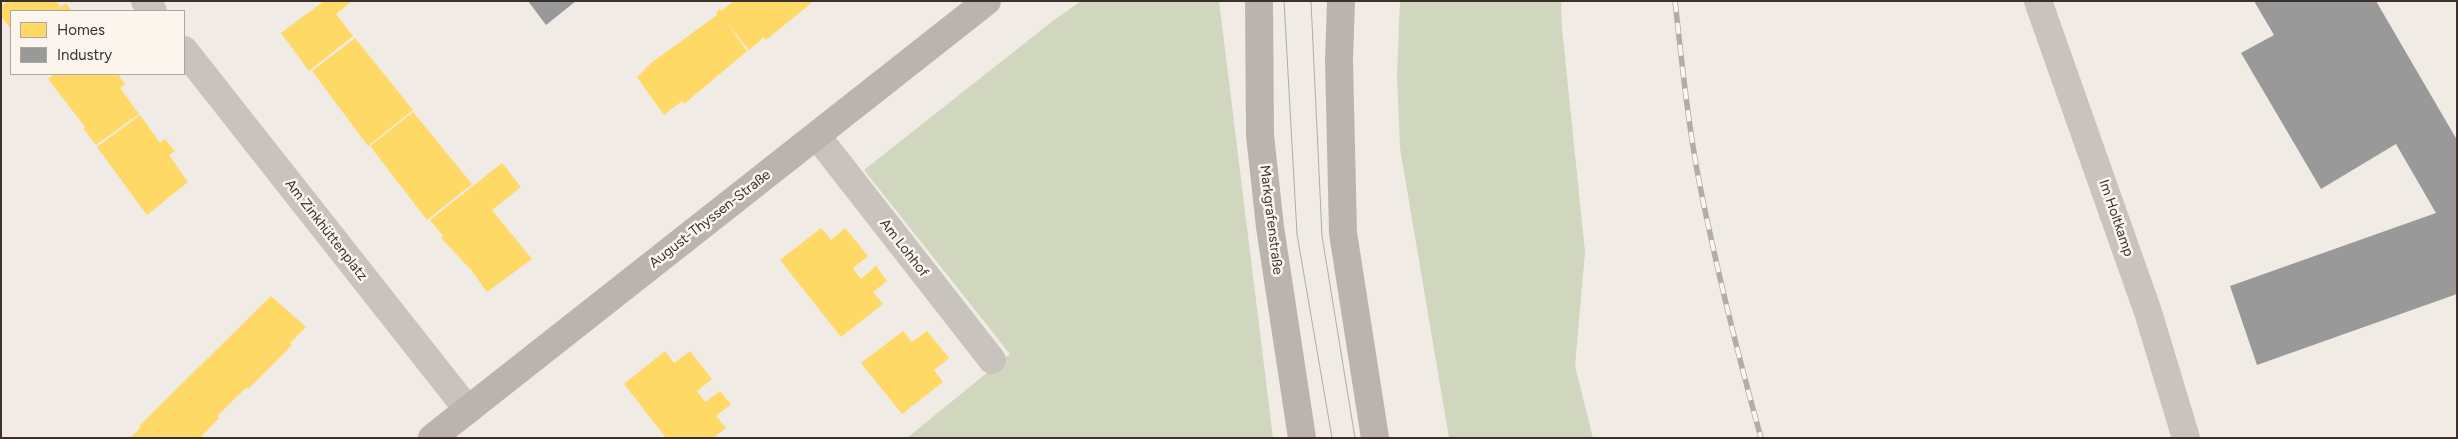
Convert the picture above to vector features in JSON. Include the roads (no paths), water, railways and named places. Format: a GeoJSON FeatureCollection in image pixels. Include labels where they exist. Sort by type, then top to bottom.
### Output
{"type":"FeatureCollection","features":[{"type":"Feature","properties":{"kind":"street","name":"August-Thyssen-Straße"},"geometry":{"type":"LineString","coordinates":[[432,438],[987,1]]}},
{"type":"Feature","properties":{"kind":"street","name":"Markgrafenstraße"},"geometry":{"type":"LineString","coordinates":[[1259,1],[1260,134],[1270,227],[1302,438]]}},
{"type":"Feature","properties":{"kind":"street"},"geometry":{"type":"LineString","coordinates":[[1341,1],[1339,60],[1343,233],[1375,438]]}},
{"type":"Feature","properties":{"kind":"street","name":"Im Holtkamp"},"geometry":{"type":"LineString","coordinates":[[2038,1],[2145,302],[2186,438]]}},
{"type":"Feature","properties":{"kind":"street","name":"Am Zinkhüttenplatz"},"geometry":{"type":"LineString","coordinates":[[185,51],[468,410]]}},
{"type":"Feature","properties":{"kind":"street","name":"Am Lohhof"},"geometry":{"type":"LineString","coordinates":[[817,136],[992,360]]}},
{"type":"Feature","properties":{"kind":"tram line"},"geometry":{"type":"LineString","coordinates":[[1284,1],[1297,234],[1332,438]]}},
{"type":"Feature","properties":{"kind":"tram line"},"geometry":{"type":"LineString","coordinates":[[1311,1],[1322,236],[1355,438]]}},
{"type":"Feature","properties":{"kind":"railway"},"geometry":{"type":"LineString","coordinates":[[1675,1],[1689,117],[1700,186],[1728,313],[1761,438]]}}]}
